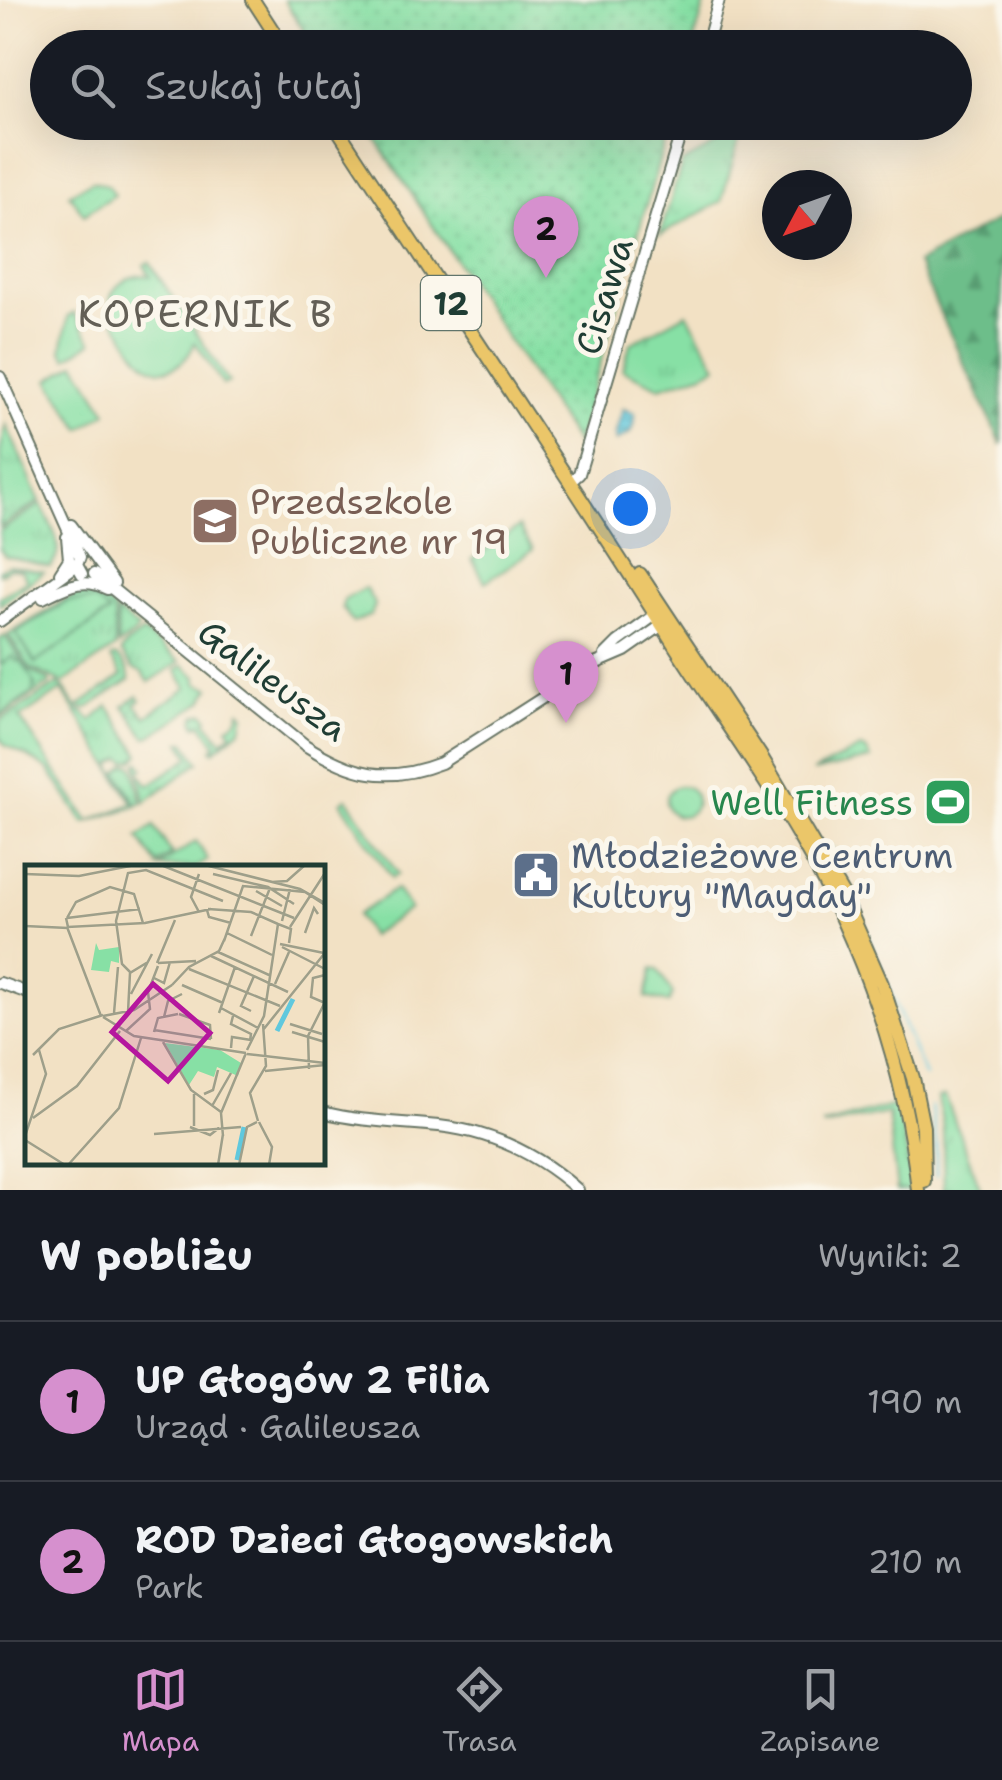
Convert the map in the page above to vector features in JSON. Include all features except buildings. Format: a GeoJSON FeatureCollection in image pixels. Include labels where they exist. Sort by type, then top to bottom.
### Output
{"type":"FeatureCollection","features":[{"type":"Feature","properties":{"kind":"main road"},"geometry":{"type":"LineString","coordinates":[[253,0],[272,30]]}},
{"type":"Feature","properties":{"kind":"main road","name":"12"},"geometry":{"type":"LineString","coordinates":[[344,140],[646,598],[663,617],[676,646],[792,825],[839,912],[874,998],[895,1067],[921,1190]]}},
{"type":"Feature","properties":{"kind":"main road","name":"12"},"geometry":{"type":"LineString","coordinates":[[591,514],[620,544],[663,617],[806,828],[864,939],[896,1022],[916,1091],[922,1127],[921,1190]]}},
{"type":"Feature","properties":{"kind":"street"},"geometry":{"type":"LineString","coordinates":[[711,30],[720,0]]}},
{"type":"Feature","properties":{"kind":"street","name":"Cisawa"},"geometry":{"type":"LineString","coordinates":[[570,482],[579,474],[679,140]]}},
{"type":"Feature","properties":{"kind":"street"},"geometry":{"type":"LineString","coordinates":[[0,377],[87,565]]}},
{"type":"Feature","properties":{"kind":"street"},"geometry":{"type":"LineString","coordinates":[[54,498],[87,565]]}},
{"type":"Feature","properties":{"kind":"street"},"geometry":{"type":"LineString","coordinates":[[39,598],[67,564],[69,554],[62,519]]}},
{"type":"Feature","properties":{"kind":"street"},"geometry":{"type":"LineString","coordinates":[[39,598],[87,565]]}},
{"type":"Feature","properties":{"kind":"street","name":"Galileusza"},"geometry":{"type":"LineString","coordinates":[[87,565],[305,746],[342,766],[377,775],[398,775],[441,764],[597,663],[648,636],[663,617]]}},
{"type":"Feature","properties":{"kind":"street","name":"Galileusza"},"geometry":{"type":"LineString","coordinates":[[87,565],[134,606]]}},
{"type":"Feature","properties":{"kind":"street"},"geometry":{"type":"LineString","coordinates":[[0,622],[39,598],[80,582],[122,596]]}},
{"type":"Feature","properties":{"kind":"street"},"geometry":{"type":"LineString","coordinates":[[641,625],[646,598]]}},
{"type":"Feature","properties":{"kind":"street","name":"Galileusza"},"geometry":{"type":"LineString","coordinates":[[597,663],[641,625],[663,617]]}},
{"type":"Feature","properties":{"kind":"street"},"geometry":{"type":"LineString","coordinates":[[648,636],[676,646]]}},
{"type":"Feature","properties":{"kind":"street"},"geometry":{"type":"LineString","coordinates":[[0,983],[25,993]]}},
{"type":"Feature","properties":{"kind":"street"},"geometry":{"type":"LineString","coordinates":[[325,1113],[491,1136],[544,1163],[578,1190]]}},
{"type":"Feature","properties":{"kind":"green space"},"geometry":{"type":"Polygon","coordinates":[[[284,0],[706,0],[697,30],[303,30],[284,0]]]}},
{"type":"Feature","properties":{"kind":"green space"},"geometry":{"type":"Polygon","coordinates":[[[376,140],[665,140],[577,444],[376,140]]]}},
{"type":"Feature","properties":{"kind":"green space"},"geometry":{"type":"Polygon","coordinates":[[[724,140],[739,140],[721,202],[660,235],[682,163],[724,140]]]}},
{"type":"Feature","properties":{"kind":"green space"},"geometry":{"type":"Polygon","coordinates":[[[92,181],[108,185],[114,195],[84,215],[69,194],[92,181]]]}},
{"type":"Feature","properties":{"kind":"green space"},"geometry":{"type":"Polygon","coordinates":[[[1002,217],[1002,445],[917,263],[1002,217]]]}},
{"type":"Feature","properties":{"kind":"green space"},"geometry":{"type":"Polygon","coordinates":[[[149,262],[229,382],[223,385],[195,342],[188,356],[170,369],[147,364],[114,319],[110,303],[115,289],[127,279],[150,276],[144,265],[149,262]]]}},
{"type":"Feature","properties":{"kind":"green space"},"geometry":{"type":"Polygon","coordinates":[[[74,313],[92,342],[67,358],[62,351],[68,317],[74,313]]]}},
{"type":"Feature","properties":{"kind":"green space"},"geometry":{"type":"Polygon","coordinates":[[[687,313],[717,366],[660,387],[623,370],[630,344],[687,313]]]}},
{"type":"Feature","properties":{"kind":"green space"},"geometry":{"type":"Polygon","coordinates":[[[76,363],[107,412],[81,429],[49,380],[76,363]]]}},
{"type":"Feature","properties":{"kind":"green space"},"geometry":{"type":"Polygon","coordinates":[[[6,424],[40,501],[0,527],[0,452],[6,424]]]}},
{"type":"Feature","properties":{"kind":"green space"},"geometry":{"type":"Polygon","coordinates":[[[41,504],[57,544],[50,567],[5,556],[0,549],[0,531],[41,504]]]}},
{"type":"Feature","properties":{"kind":"green space"},"geometry":{"type":"Polygon","coordinates":[[[519,527],[533,550],[485,582],[472,559],[519,527]]]}},
{"type":"Feature","properties":{"kind":"green space"},"geometry":{"type":"Polygon","coordinates":[[[8,565],[44,572],[0,605],[0,597],[27,580],[21,570],[10,568],[0,574],[8,565]]]}},
{"type":"Feature","properties":{"kind":"green space"},"geometry":{"type":"Polygon","coordinates":[[[365,588],[375,605],[371,615],[353,623],[342,607],[344,600],[365,588]]]}},
{"type":"Feature","properties":{"kind":"green space"},"geometry":{"type":"Polygon","coordinates":[[[82,593],[96,595],[114,609],[115,648],[63,683],[30,668],[8,635],[82,593]],[[109,613],[16,633],[35,663],[109,613]]]}},
{"type":"Feature","properties":{"kind":"green space"},"geometry":{"type":"Polygon","coordinates":[[[95,600],[109,612],[35,663],[16,633],[67,602],[95,600]]]}},
{"type":"Feature","properties":{"kind":"green space"},"geometry":{"type":"Polygon","coordinates":[[[117,612],[138,628],[118,646],[117,612]]]}},
{"type":"Feature","properties":{"kind":"green space"},"geometry":{"type":"Polygon","coordinates":[[[143,632],[180,662],[149,682],[121,652],[143,632]]]}},
{"type":"Feature","properties":{"kind":"green space"},"geometry":{"type":"Polygon","coordinates":[[[5,636],[28,670],[50,681],[0,717],[31,694],[35,685],[20,660],[12,657],[0,665],[0,639],[5,636]]]}},
{"type":"Feature","properties":{"kind":"green space"},"geometry":{"type":"Polygon","coordinates":[[[13,656],[29,673],[33,690],[0,715],[0,665],[13,656]]]}},
{"type":"Feature","properties":{"kind":"green space"},"geometry":{"type":"Polygon","coordinates":[[[114,656],[125,666],[129,680],[83,709],[79,706],[122,676],[111,658],[114,656]]]}},
{"type":"Feature","properties":{"kind":"green space"},"geometry":{"type":"Polygon","coordinates":[[[183,665],[197,677],[197,683],[210,688],[203,701],[146,737],[124,706],[138,696],[141,700],[135,704],[146,717],[187,688],[176,670],[183,665]]]}},
{"type":"Feature","properties":{"kind":"green space"},"geometry":{"type":"Polygon","coordinates":[[[58,684],[91,721],[108,706],[140,754],[134,760],[122,758],[111,765],[136,806],[84,823],[49,770],[5,745],[0,738],[0,721],[58,684]],[[62,690],[20,718],[89,821],[133,803],[62,690]]]}},
{"type":"Feature","properties":{"kind":"green space"},"geometry":{"type":"Polygon","coordinates":[[[240,711],[244,715],[241,729],[214,751],[216,745],[201,723],[197,726],[196,715],[204,713],[222,741],[232,734],[228,727],[240,711]]]}},
{"type":"Feature","properties":{"kind":"green space"},"geometry":{"type":"Polygon","coordinates":[[[181,742],[199,762],[145,802],[137,764],[140,762],[144,768],[139,772],[149,785],[190,757],[181,742]]]}},
{"type":"Feature","properties":{"kind":"green space"},"geometry":{"type":"Polygon","coordinates":[[[860,748],[871,759],[813,772],[860,748]]]}},
{"type":"Feature","properties":{"kind":"green space"},"geometry":{"type":"Polygon","coordinates":[[[126,764],[134,769],[142,803],[137,804],[118,772],[126,764]]]}},
{"type":"Feature","properties":{"kind":"green space"},"geometry":{"type":"Polygon","coordinates":[[[681,786],[692,790],[696,801],[692,812],[681,816],[670,812],[666,801],[670,790],[681,786]]]}},
{"type":"Feature","properties":{"kind":"green space"},"geometry":{"type":"Polygon","coordinates":[[[347,798],[398,874],[392,878],[341,802],[347,798]]]}},
{"type":"Feature","properties":{"kind":"green space"},"geometry":{"type":"Polygon","coordinates":[[[154,826],[172,854],[157,864],[138,837],[154,826]]]}},
{"type":"Feature","properties":{"kind":"green space"},"geometry":{"type":"Polygon","coordinates":[[[196,841],[208,860],[199,865],[161,865],[196,841]]]}},
{"type":"Feature","properties":{"kind":"green space"},"geometry":{"type":"Polygon","coordinates":[[[396,889],[410,909],[370,936],[357,915],[396,889]]]}},
{"type":"Feature","properties":{"kind":"green space"},"geometry":{"type":"Polygon","coordinates":[[[652,969],[658,970],[673,994],[668,1003],[646,997],[652,969]]]}},
{"type":"Feature","properties":{"kind":"green space"},"geometry":{"type":"Polygon","coordinates":[[[945,1096],[981,1190],[944,1190],[943,1127],[938,1098],[945,1096]]]}},
{"type":"Feature","properties":{"kind":"green space"},"geometry":{"type":"Polygon","coordinates":[[[895,1105],[914,1190],[897,1190],[888,1113],[823,1124],[895,1105]]]}},
{"type":"Feature","properties":{"kind":"water"},"geometry":{"type":"Polygon","coordinates":[[[623,409],[635,413],[634,424],[629,433],[616,441],[615,435],[623,409]]]}},
{"type":"Feature","properties":{"kind":"waterway"},"geometry":{"type":"LineString","coordinates":[[832,848],[925,1077]]}},
{"type":"Feature","properties":{"kind":"waterway"},"geometry":{"type":"LineString","coordinates":[[931,1106],[936,1176]]}},
{"type":"Feature","properties":{"kind":"place","name":"ROD Dzieci Głogowskich"},"geometry":{"type":"Point","coordinates":[546,278]}},
{"type":"Feature","properties":{"kind":"place","name":"Przedszkole Publiczne nr 19"},"geometry":{"type":"Point","coordinates":[215,521]}},
{"type":"Feature","properties":{"kind":"place","name":"UP Głogów 2 Filia"},"geometry":{"type":"Point","coordinates":[566,723]}},
{"type":"Feature","properties":{"kind":"place","name":"Well Fitness"},"geometry":{"type":"Point","coordinates":[948,802]}},
{"type":"Feature","properties":{"kind":"place","name":"Młodzieżowe Centrum Kultury \"Mayday\""},"geometry":{"type":"Point","coordinates":[536,875]}},
{"type":"Feature","properties":{"kind":"district","name":"KOPERNIK B"},"geometry":{"type":"Point","coordinates":[206,313]}}]}
